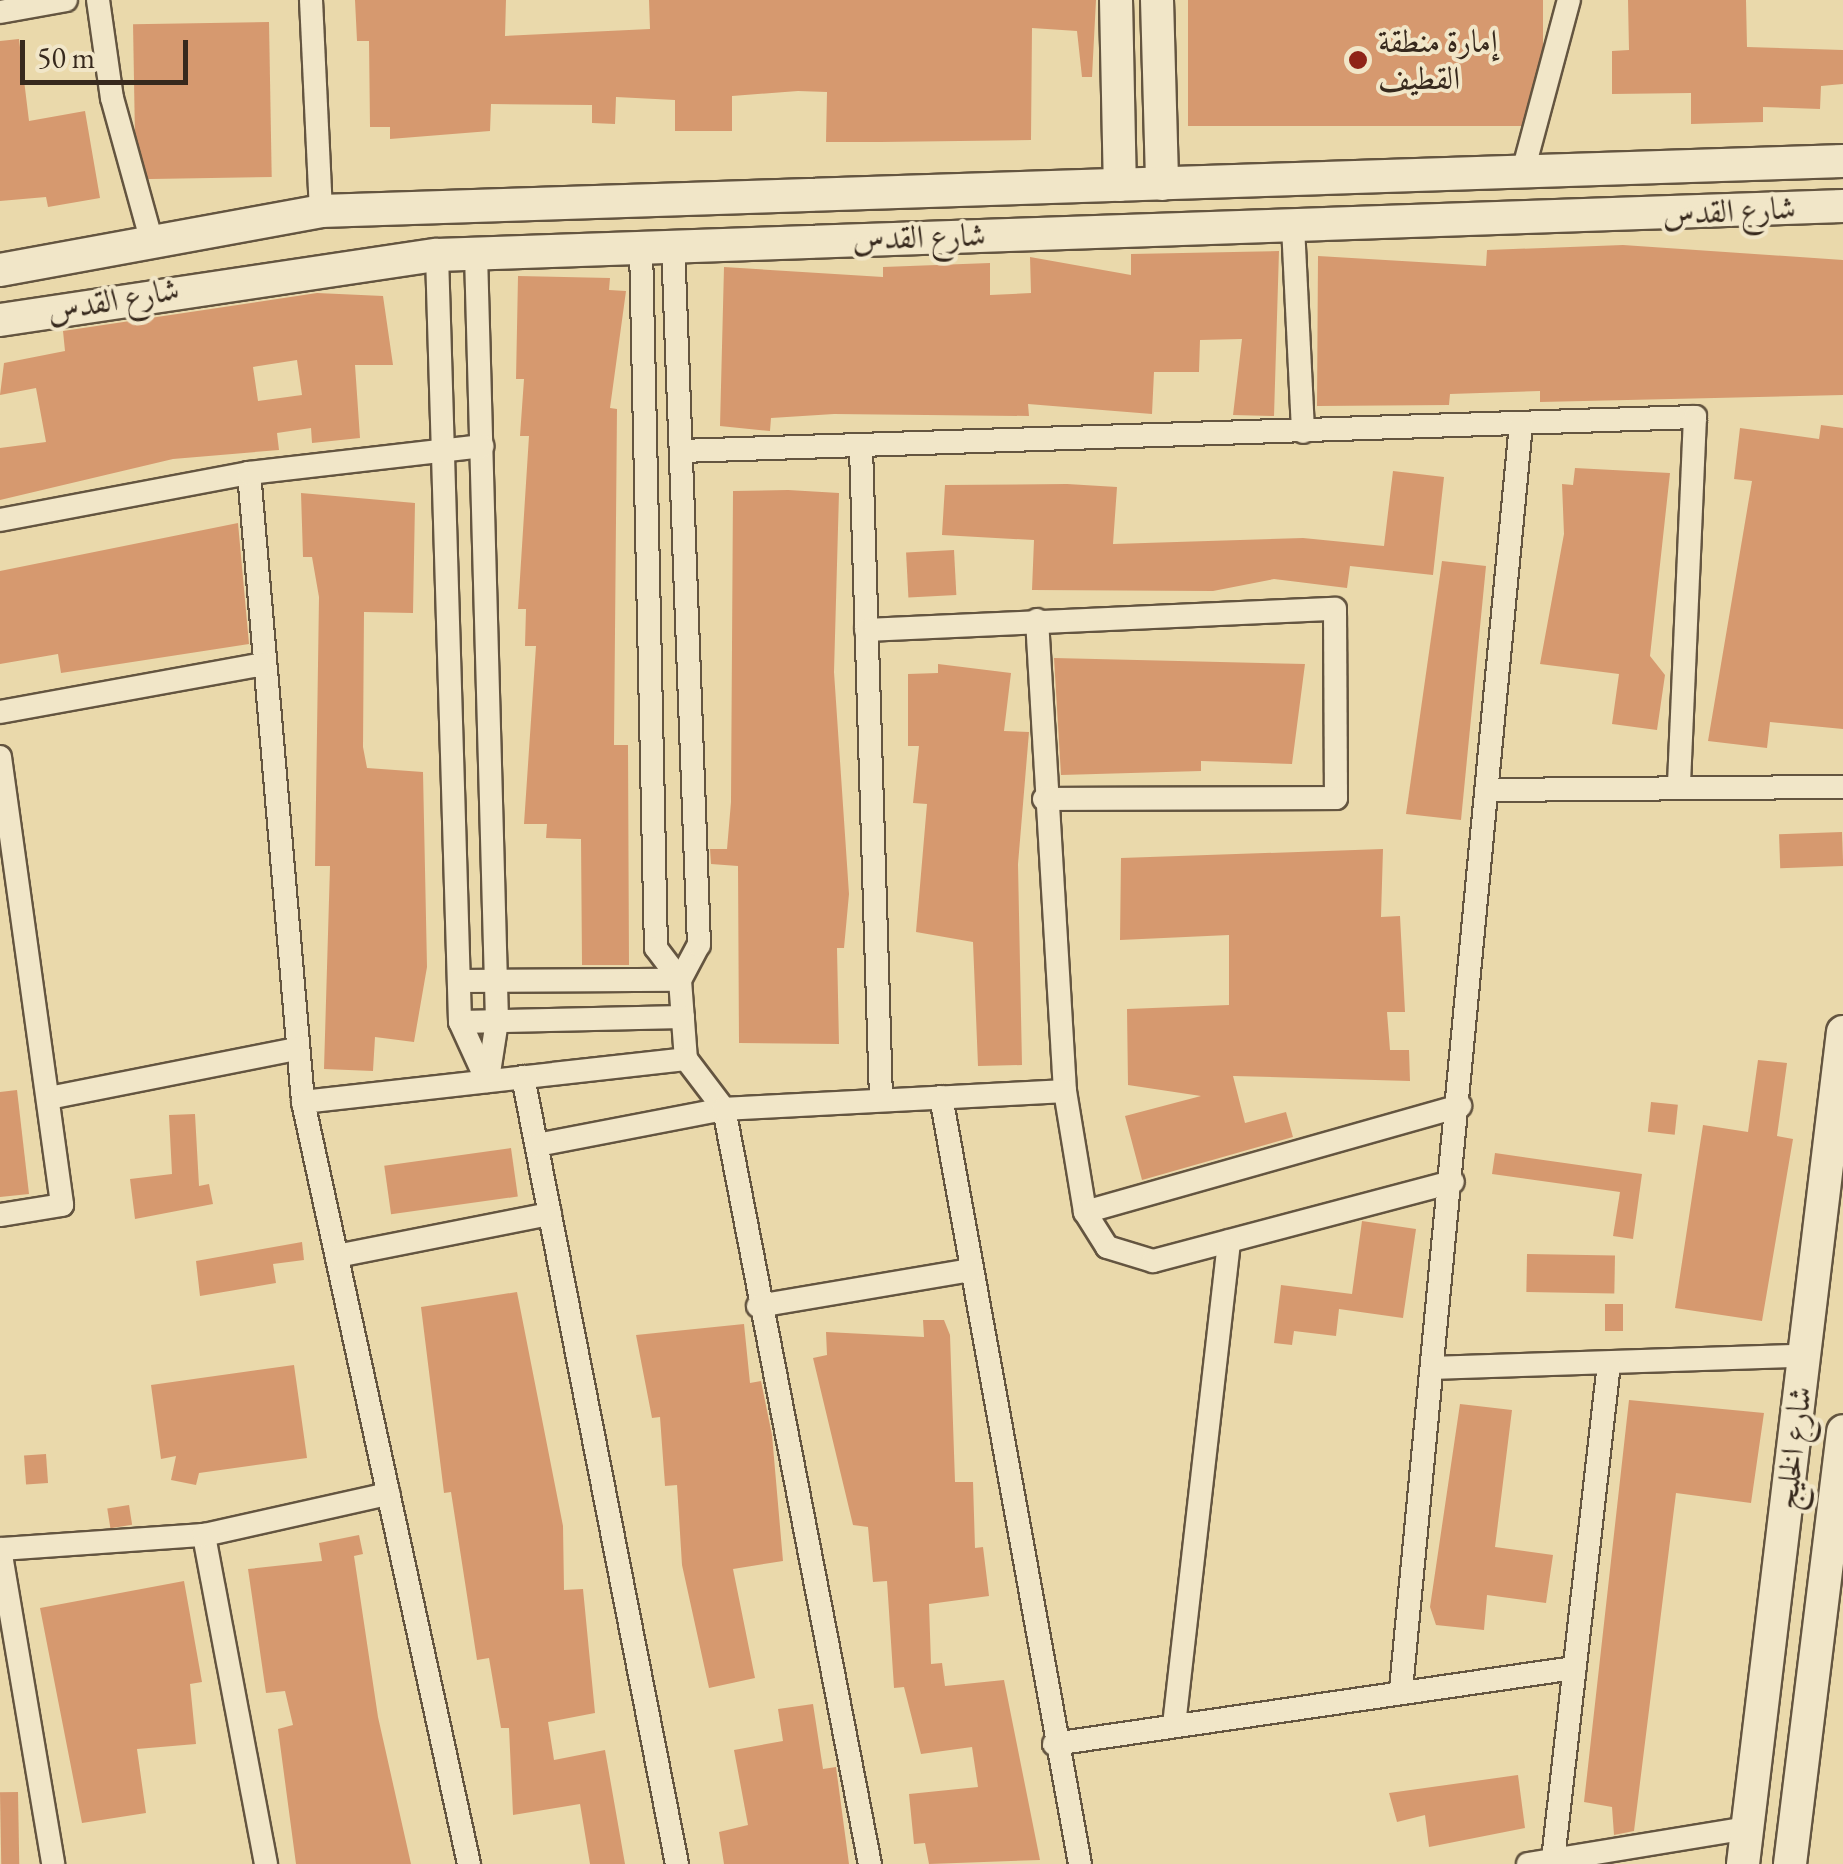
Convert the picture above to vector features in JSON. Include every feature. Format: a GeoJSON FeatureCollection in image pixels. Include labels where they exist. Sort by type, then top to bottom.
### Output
{"type":"FeatureCollection","features":[{"type":"Feature","properties":{"kind":"main road"},"geometry":{"type":"LineString","coordinates":[[1116,0],[1120,185]]}},
{"type":"Feature","properties":{"kind":"main road"},"geometry":{"type":"LineString","coordinates":[[1158,0],[1162,184]]}},
{"type":"Feature","properties":{"kind":"main road"},"geometry":{"type":"LineString","coordinates":[[0,270],[151,239],[321,211],[1522,175],[1843,161]]}},
{"type":"Feature","properties":{"kind":"main road","name":"شارع القدس"},"geometry":{"type":"LineString","coordinates":[[0,320],[438,255],[1843,206]]}},
{"type":"Feature","properties":{"kind":"main road","name":"شارع الخليج"},"geometry":{"type":"LineString","coordinates":[[1744,1864],[1843,1032]]}},
{"type":"Feature","properties":{"kind":"main road"},"geometry":{"type":"LineString","coordinates":[[1790,1864],[1843,1430]]}},
{"type":"Feature","properties":{"kind":"street"},"geometry":{"type":"LineString","coordinates":[[0,12],[66,0]]}},
{"type":"Feature","properties":{"kind":"street"},"geometry":{"type":"LineString","coordinates":[[98,0],[112,98],[151,239]]}},
{"type":"Feature","properties":{"kind":"street"},"geometry":{"type":"LineString","coordinates":[[311,0],[321,211]]}},
{"type":"Feature","properties":{"kind":"street"},"geometry":{"type":"LineString","coordinates":[[1522,175],[1569,0]]}},
{"type":"Feature","properties":{"kind":"street"},"geometry":{"type":"LineString","coordinates":[[1293,226],[1304,432]]}},
{"type":"Feature","properties":{"kind":"street"},"geometry":{"type":"LineString","coordinates":[[657,245],[680,451],[698,945],[680,980],[686,1059],[724,1109],[758,1306],[870,1864]]}},
{"type":"Feature","properties":{"kind":"street"},"geometry":{"type":"LineString","coordinates":[[657,245],[656,948],[680,980]]}},
{"type":"Feature","properties":{"kind":"street"},"geometry":{"type":"LineString","coordinates":[[476,254],[497,1021],[487,1081]]}},
{"type":"Feature","properties":{"kind":"street"},"geometry":{"type":"LineString","coordinates":[[438,255],[460,1022],[487,1081]]}},
{"type":"Feature","properties":{"kind":"street"},"geometry":{"type":"LineString","coordinates":[[680,451],[861,448],[1695,417],[1679,788]]}},
{"type":"Feature","properties":{"kind":"street"},"geometry":{"type":"LineString","coordinates":[[1400,1689],[1453,1182],[1521,424]]}},
{"type":"Feature","properties":{"kind":"street"},"geometry":{"type":"LineString","coordinates":[[0,520],[248,473],[482,446]]}},
{"type":"Feature","properties":{"kind":"street"},"geometry":{"type":"LineString","coordinates":[[861,448],[882,1100]]}},
{"type":"Feature","properties":{"kind":"street"},"geometry":{"type":"LineString","coordinates":[[248,473],[303,1102],[469,1864]]}},
{"type":"Feature","properties":{"kind":"street"},"geometry":{"type":"LineString","coordinates":[[866,630],[1335,609],[1336,798],[1044,798]]}},
{"type":"Feature","properties":{"kind":"street"},"geometry":{"type":"LineString","coordinates":[[1038,620],[1044,798],[1065,1091],[1085,1212],[1107,1248],[1153,1261],[1453,1182]]}},
{"type":"Feature","properties":{"kind":"street"},"geometry":{"type":"LineString","coordinates":[[0,712],[264,664]]}},
{"type":"Feature","properties":{"kind":"street"},"geometry":{"type":"LineString","coordinates":[[0,757],[54,1097],[62,1206],[0,1216]]}},
{"type":"Feature","properties":{"kind":"street"},"geometry":{"type":"LineString","coordinates":[[1488,790],[1843,786]]}},
{"type":"Feature","properties":{"kind":"street"},"geometry":{"type":"LineString","coordinates":[[459,981],[680,980]]}},
{"type":"Feature","properties":{"kind":"street"},"geometry":{"type":"LineString","coordinates":[[460,1022],[683,1017]]}},
{"type":"Feature","properties":{"kind":"street"},"geometry":{"type":"LineString","coordinates":[[54,1097],[298,1049]]}},
{"type":"Feature","properties":{"kind":"street"},"geometry":{"type":"LineString","coordinates":[[303,1102],[686,1059]]}},
{"type":"Feature","properties":{"kind":"street"},"geometry":{"type":"LineString","coordinates":[[523,1077],[677,1864]]}},
{"type":"Feature","properties":{"kind":"street"},"geometry":{"type":"LineString","coordinates":[[537,1145],[724,1109],[1065,1091]]}},
{"type":"Feature","properties":{"kind":"street"},"geometry":{"type":"LineString","coordinates":[[941,1097],[1054,1744],[1080,1864]]}},
{"type":"Feature","properties":{"kind":"street"},"geometry":{"type":"LineString","coordinates":[[1085,1212],[1460,1106]]}},
{"type":"Feature","properties":{"kind":"street"},"geometry":{"type":"LineString","coordinates":[[337,1256],[550,1214]]}},
{"type":"Feature","properties":{"kind":"street"},"geometry":{"type":"LineString","coordinates":[[1174,1725],[1229,1241]]}},
{"type":"Feature","properties":{"kind":"street"},"geometry":{"type":"LineString","coordinates":[[758,1306],[971,1270]]}},
{"type":"Feature","properties":{"kind":"street"},"geometry":{"type":"LineString","coordinates":[[1434,1368],[1804,1356]]}},
{"type":"Feature","properties":{"kind":"street"},"geometry":{"type":"LineString","coordinates":[[1553,1860],[1609,1363]]}},
{"type":"Feature","properties":{"kind":"street"},"geometry":{"type":"LineString","coordinates":[[54,1864],[1,1549],[204,1535],[388,1494]]}},
{"type":"Feature","properties":{"kind":"street"},"geometry":{"type":"LineString","coordinates":[[204,1535],[266,1864]]}},
{"type":"Feature","properties":{"kind":"street"},"geometry":{"type":"LineString","coordinates":[[1054,1744],[1400,1689],[1574,1668]]}},
{"type":"Feature","properties":{"kind":"street"},"geometry":{"type":"LineString","coordinates":[[1528,1864],[1748,1828]]}},
{"type":"Feature","properties":{"kind":"building"},"geometry":{"type":"Polygon","coordinates":[[[355,0],[506,0],[505,36],[650,29],[649,0],[1096,0],[1092,77],[1082,77],[1077,31],[1032,28],[1031,140],[826,142],[827,92],[798,91],[732,96],[732,131],[675,131],[675,100],[616,97],[615,124],[592,123],[592,105],[491,104],[490,131],[390,139],[390,127],[370,127],[369,41],[357,41],[355,0]]]}},
{"type":"Feature","properties":{"kind":"building","name":"إمارة منطقة القطيف"},"geometry":{"type":"Polygon","coordinates":[[[1188,0],[1543,0],[1543,126],[1188,126],[1188,0]]]}},
{"type":"Feature","properties":{"kind":"building"},"geometry":{"type":"Polygon","coordinates":[[[1628,0],[1746,0],[1747,47],[1843,50],[1843,84],[1821,86],[1820,109],[1763,107],[1763,122],[1691,124],[1691,93],[1612,94],[1612,51],[1629,50],[1628,0]]]}},
{"type":"Feature","properties":{"kind":"building"},"geometry":{"type":"Polygon","coordinates":[[[269,22],[272,177],[136,179],[133,24],[269,22]]]}},
{"type":"Feature","properties":{"kind":"building"},"geometry":{"type":"Polygon","coordinates":[[[19,39],[29,121],[85,111],[100,198],[48,207],[46,197],[0,201],[0,41],[19,39]]]}},
{"type":"Feature","properties":{"kind":"building"},"geometry":{"type":"Polygon","coordinates":[[[1623,245],[1843,260],[1843,395],[1540,402],[1540,391],[1450,394],[1449,405],[1317,406],[1318,256],[1486,266],[1487,250],[1623,245]]]}},
{"type":"Feature","properties":{"kind":"building"},"geometry":{"type":"Polygon","coordinates":[[[1279,251],[1274,416],[1233,415],[1242,339],[1200,340],[1199,372],[1154,372],[1152,414],[1028,404],[1029,416],[834,414],[771,418],[770,431],[720,426],[724,267],[883,277],[883,267],[990,263],[990,295],[1031,293],[1030,257],[1131,275],[1131,254],[1279,251]]]}},
{"type":"Feature","properties":{"kind":"building"},"geometry":{"type":"Polygon","coordinates":[[[518,276],[610,278],[609,290],[626,291],[610,408],[617,409],[614,745],[628,745],[629,965],[582,965],[581,839],[546,838],[547,824],[524,824],[536,646],[525,646],[526,609],[518,609],[529,436],[520,436],[524,379],[516,379],[518,276]]]}},
{"type":"Feature","properties":{"kind":"building"},"geometry":{"type":"Polygon","coordinates":[[[317,293],[383,296],[393,365],[355,365],[360,438],[312,443],[311,428],[277,433],[279,450],[173,459],[0,500],[0,448],[46,442],[36,388],[0,395],[4,363],[65,351],[63,331],[317,293]],[[297,360],[253,367],[258,401],[302,395],[297,360]]]}},
{"type":"Feature","properties":{"kind":"building"},"geometry":{"type":"Polygon","coordinates":[[[1821,425],[1843,428],[1843,729],[1770,722],[1767,748],[1708,741],[1752,481],[1734,479],[1740,428],[1819,439],[1821,425]]]}},
{"type":"Feature","properties":{"kind":"building"},"geometry":{"type":"Polygon","coordinates":[[[1575,468],[1670,473],[1650,656],[1665,675],[1657,730],[1612,724],[1619,674],[1540,664],[1564,534],[1562,484],[1573,485],[1575,468]]]}},
{"type":"Feature","properties":{"kind":"building"},"geometry":{"type":"Polygon","coordinates":[[[1393,471],[1444,477],[1433,575],[1350,566],[1347,588],[1274,579],[1213,591],[1032,590],[1034,540],[942,535],[945,485],[1067,484],[1117,487],[1113,544],[1303,538],[1384,546],[1393,471]]]}},
{"type":"Feature","properties":{"kind":"building"},"geometry":{"type":"Polygon","coordinates":[[[733,491],[839,493],[834,672],[849,894],[844,948],[837,948],[839,1044],[739,1043],[738,866],[711,864],[710,849],[727,849],[731,802],[733,491]]]}},
{"type":"Feature","properties":{"kind":"building"},"geometry":{"type":"Polygon","coordinates":[[[301,493],[415,503],[413,613],[364,612],[363,747],[367,768],[423,772],[427,967],[414,1042],[375,1037],[373,1071],[324,1069],[330,866],[315,866],[319,597],[312,557],[303,557],[301,493]]]}},
{"type":"Feature","properties":{"kind":"building"},"geometry":{"type":"Polygon","coordinates":[[[238,523],[249,644],[61,673],[58,654],[0,664],[0,571],[238,523]]]}},
{"type":"Feature","properties":{"kind":"building"},"geometry":{"type":"Polygon","coordinates":[[[954,550],[956,595],[908,597],[906,553],[954,550]]]}},
{"type":"Feature","properties":{"kind":"building"},"geometry":{"type":"Polygon","coordinates":[[[1442,561],[1486,566],[1461,820],[1406,814],[1442,561]]]}},
{"type":"Feature","properties":{"kind":"building"},"geometry":{"type":"Polygon","coordinates":[[[1054,658],[1305,664],[1292,764],[1201,761],[1201,771],[1061,775],[1054,658]]]}},
{"type":"Feature","properties":{"kind":"building"},"geometry":{"type":"Polygon","coordinates":[[[938,664],[1011,673],[1004,731],[1029,732],[1018,864],[1022,1065],[978,1066],[973,942],[916,932],[927,804],[913,803],[919,746],[908,746],[908,674],[938,673],[938,664]]]}},
{"type":"Feature","properties":{"kind":"building"},"geometry":{"type":"Polygon","coordinates":[[[1842,832],[1843,866],[1780,868],[1779,834],[1842,832]]]}},
{"type":"Feature","properties":{"kind":"building"},"geometry":{"type":"Polygon","coordinates":[[[1383,849],[1381,917],[1400,916],[1405,1012],[1387,1012],[1390,1050],[1409,1050],[1410,1081],[1233,1076],[1245,1123],[1286,1112],[1293,1137],[1142,1180],[1125,1116],[1201,1096],[1128,1085],[1127,1009],[1229,1005],[1229,935],[1120,940],[1121,858],[1383,849]]]}},
{"type":"Feature","properties":{"kind":"building"},"geometry":{"type":"Polygon","coordinates":[[[1758,1060],[1787,1063],[1777,1136],[1793,1139],[1762,1321],[1675,1308],[1703,1125],[1748,1132],[1758,1060]]]}},
{"type":"Feature","properties":{"kind":"building"},"geometry":{"type":"Polygon","coordinates":[[[17,1090],[29,1194],[0,1197],[0,1092],[17,1090]]]}},
{"type":"Feature","properties":{"kind":"building"},"geometry":{"type":"Polygon","coordinates":[[[1651,1102],[1678,1105],[1675,1135],[1648,1132],[1651,1102]]]}},
{"type":"Feature","properties":{"kind":"building"},"geometry":{"type":"Polygon","coordinates":[[[195,1114],[199,1186],[209,1184],[213,1204],[135,1219],[130,1179],[172,1174],[169,1115],[195,1114]]]}},
{"type":"Feature","properties":{"kind":"building"},"geometry":{"type":"Polygon","coordinates":[[[511,1148],[518,1197],[391,1214],[384,1166],[511,1148]]]}},
{"type":"Feature","properties":{"kind":"building"},"geometry":{"type":"Polygon","coordinates":[[[1495,1153],[1642,1174],[1633,1239],[1613,1236],[1620,1192],[1492,1174],[1495,1153]]]}},
{"type":"Feature","properties":{"kind":"building"},"geometry":{"type":"Polygon","coordinates":[[[1362,1221],[1416,1229],[1403,1318],[1339,1309],[1336,1336],[1294,1331],[1292,1345],[1274,1343],[1281,1285],[1352,1294],[1362,1221]]]}},
{"type":"Feature","properties":{"kind":"building"},"geometry":{"type":"Polygon","coordinates":[[[302,1242],[304,1260],[273,1264],[276,1283],[200,1296],[196,1261],[302,1242]]]}},
{"type":"Feature","properties":{"kind":"building"},"geometry":{"type":"Polygon","coordinates":[[[1527,1254],[1615,1256],[1614,1294],[1526,1292],[1527,1254]]]}},
{"type":"Feature","properties":{"kind":"building"},"geometry":{"type":"Polygon","coordinates":[[[517,1292],[563,1526],[564,1590],[583,1589],[595,1713],[548,1722],[554,1760],[605,1750],[625,1864],[590,1864],[580,1804],[513,1815],[509,1728],[501,1728],[489,1658],[477,1660],[451,1492],[444,1493],[421,1307],[517,1292]]]}},
{"type":"Feature","properties":{"kind":"building"},"geometry":{"type":"Polygon","coordinates":[[[1605,1304],[1623,1304],[1623,1331],[1605,1331],[1605,1304]]]}},
{"type":"Feature","properties":{"kind":"building"},"geometry":{"type":"Polygon","coordinates":[[[923,1320],[944,1320],[950,1335],[955,1482],[973,1482],[975,1548],[983,1547],[989,1596],[929,1604],[931,1664],[942,1663],[945,1686],[1004,1680],[1040,1860],[929,1864],[925,1843],[914,1844],[909,1794],[978,1787],[972,1747],[921,1754],[904,1687],[894,1688],[887,1581],[873,1582],[868,1527],[853,1525],[813,1358],[827,1355],[826,1332],[924,1337],[923,1320]]]}},
{"type":"Feature","properties":{"kind":"building"},"geometry":{"type":"Polygon","coordinates":[[[744,1324],[750,1383],[761,1381],[772,1435],[783,1561],[733,1569],[755,1678],[709,1688],[682,1565],[677,1485],[665,1486],[660,1417],[652,1418],[636,1335],[744,1324]]]}},
{"type":"Feature","properties":{"kind":"building"},"geometry":{"type":"Polygon","coordinates":[[[294,1365],[307,1458],[199,1473],[196,1485],[171,1480],[176,1456],[161,1459],[151,1385],[294,1365]]]}},
{"type":"Feature","properties":{"kind":"building"},"geometry":{"type":"Polygon","coordinates":[[[1629,1400],[1764,1413],[1751,1503],[1676,1493],[1634,1831],[1614,1835],[1612,1807],[1584,1802],[1629,1400]]]}},
{"type":"Feature","properties":{"kind":"building"},"geometry":{"type":"Polygon","coordinates":[[[1460,1404],[1512,1410],[1495,1547],[1553,1555],[1546,1603],[1487,1595],[1484,1630],[1436,1625],[1430,1607],[1460,1404]]]}},
{"type":"Feature","properties":{"kind":"building"},"geometry":{"type":"Polygon","coordinates":[[[46,1454],[48,1483],[26,1484],[24,1456],[46,1454]]]}},
{"type":"Feature","properties":{"kind":"building"},"geometry":{"type":"Polygon","coordinates":[[[129,1505],[132,1525],[110,1528],[107,1508],[129,1505]]]}},
{"type":"Feature","properties":{"kind":"building"},"geometry":{"type":"Polygon","coordinates":[[[359,1535],[363,1554],[354,1556],[378,1717],[411,1864],[296,1864],[278,1729],[293,1725],[285,1691],[266,1693],[248,1569],[322,1561],[319,1543],[359,1535]]]}},
{"type":"Feature","properties":{"kind":"building"},"geometry":{"type":"Polygon","coordinates":[[[184,1581],[202,1682],[190,1684],[196,1744],[137,1749],[146,1813],[82,1823],[40,1608],[184,1581]]]}},
{"type":"Feature","properties":{"kind":"building"},"geometry":{"type":"Polygon","coordinates":[[[813,1704],[823,1769],[836,1767],[849,1864],[724,1864],[719,1832],[748,1825],[734,1750],[783,1741],[778,1709],[813,1704]]]}},
{"type":"Feature","properties":{"kind":"building"},"geometry":{"type":"Polygon","coordinates":[[[1518,1775],[1525,1828],[1429,1847],[1425,1815],[1397,1822],[1389,1793],[1518,1775]]]}},
{"type":"Feature","properties":{"kind":"building"},"geometry":{"type":"Polygon","coordinates":[[[0,1792],[18,1792],[19,1864],[1,1864],[0,1792]]]}},
{"type":"Feature","properties":{"kind":"place","name":"إمارة منطقة القطيف"},"geometry":{"type":"Point","coordinates":[1358,60]}}]}
